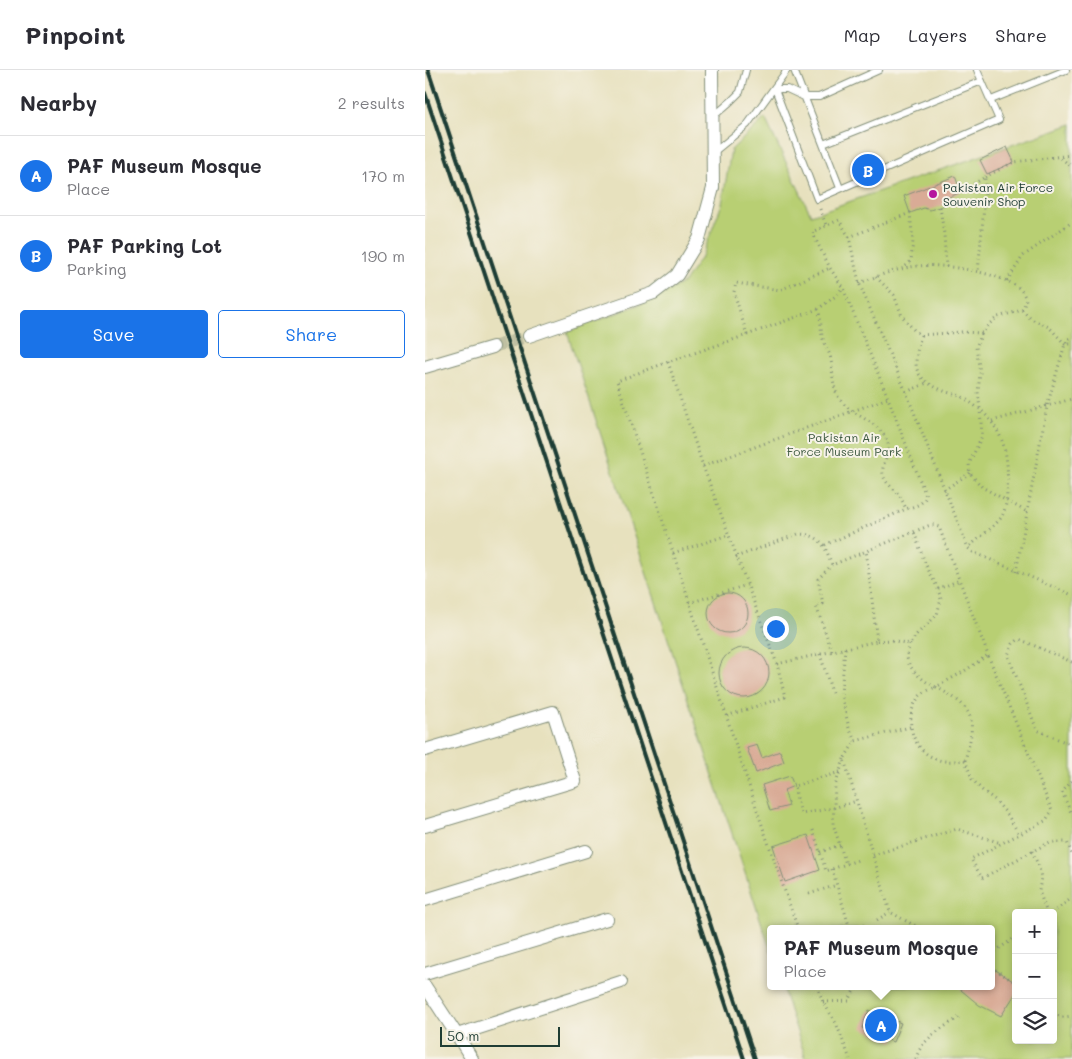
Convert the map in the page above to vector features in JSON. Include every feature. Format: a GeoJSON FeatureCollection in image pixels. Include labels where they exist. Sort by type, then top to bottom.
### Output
{"type":"FeatureCollection","features":[{"type":"Feature","properties":{"kind":"street"},"geometry":{"type":"LineString","coordinates":[[529,336],[653,293],[677,276],[699,239],[713,188],[712,70]]}},
{"type":"Feature","properties":{"kind":"street"},"geometry":{"type":"LineString","coordinates":[[425,367],[493,347]]}},
{"type":"Feature","properties":{"kind":"street"},"geometry":{"type":"LineString","coordinates":[[425,750],[553,712],[575,781],[425,826]]}},
{"type":"Feature","properties":{"kind":"street"},"geometry":{"type":"LineString","coordinates":[[425,900],[586,851]]}},
{"type":"Feature","properties":{"kind":"street"},"geometry":{"type":"LineString","coordinates":[[425,974],[607,919]]}},
{"type":"Feature","properties":{"kind":"street"},"geometry":{"type":"LineString","coordinates":[[457,1035],[621,982]]}},
{"type":"Feature","properties":{"kind":"street"},"geometry":{"type":"LineString","coordinates":[[425,986],[472,1059]]}},
{"type":"Feature","properties":{"kind":"lane"},"geometry":{"type":"LineString","coordinates":[[713,116],[740,92],[746,70]]}},
{"type":"Feature","properties":{"kind":"lane"},"geometry":{"type":"LineString","coordinates":[[713,152],[747,125],[787,70]]}},
{"type":"Feature","properties":{"kind":"lane"},"geometry":{"type":"LineString","coordinates":[[794,70],[840,188]]}},
{"type":"Feature","properties":{"kind":"lane"},"geometry":{"type":"LineString","coordinates":[[775,88],[787,90],[803,97],[819,97],[879,70]]}},
{"type":"Feature","properties":{"kind":"lane"},"geometry":{"type":"LineString","coordinates":[[775,88],[817,199],[999,120],[977,70]]}},
{"type":"Feature","properties":{"kind":"lane"},"geometry":{"type":"LineString","coordinates":[[991,100],[1066,70]]}},
{"type":"Feature","properties":{"kind":"lane"},"geometry":{"type":"LineString","coordinates":[[823,144],[982,81]]}},
{"type":"Feature","properties":{"kind":"path"},"geometry":{"type":"LineString","coordinates":[[961,192],[1014,162],[1072,155]]}},
{"type":"Feature","properties":{"kind":"path"},"geometry":{"type":"LineString","coordinates":[[1061,157],[1072,167]]}},
{"type":"Feature","properties":{"kind":"path"},"geometry":{"type":"LineString","coordinates":[[978,272],[985,177]]}},
{"type":"Feature","properties":{"kind":"path"},"geometry":{"type":"LineString","coordinates":[[817,199],[826,225]]}},
{"type":"Feature","properties":{"kind":"path"},"geometry":{"type":"LineString","coordinates":[[940,207],[945,234],[946,267]]}},
{"type":"Feature","properties":{"kind":"path"},"geometry":{"type":"LineString","coordinates":[[849,237],[910,213],[913,241],[911,261],[905,268]]}},
{"type":"Feature","properties":{"kind":"path"},"geometry":{"type":"LineString","coordinates":[[825,545],[922,503],[925,500],[925,492],[843,288],[830,268],[812,232],[839,220],[849,237],[859,283],[968,548],[1016,572],[1072,595]]}},
{"type":"Feature","properties":{"kind":"path"},"geometry":{"type":"LineString","coordinates":[[1007,280],[1023,256],[1072,222]]}},
{"type":"Feature","properties":{"kind":"path"},"geometry":{"type":"LineString","coordinates":[[859,283],[920,265],[978,272],[1007,280],[1024,293],[1026,301],[1022,310],[998,317],[989,324],[982,333],[976,347],[980,373],[978,392],[982,436],[969,464],[970,473],[982,487],[1027,512]]}},
{"type":"Feature","properties":{"kind":"path"},"geometry":{"type":"LineString","coordinates":[[747,335],[734,292],[736,283],[780,290],[830,268]]}},
{"type":"Feature","properties":{"kind":"path"},"geometry":{"type":"LineString","coordinates":[[876,277],[894,295],[902,316],[921,335],[961,332],[982,333]]}},
{"type":"Feature","properties":{"kind":"path"},"geometry":{"type":"LineString","coordinates":[[797,925],[726,716],[617,381],[818,309],[837,295],[843,288]]}},
{"type":"Feature","properties":{"kind":"path"},"geometry":{"type":"LineString","coordinates":[[818,309],[822,321],[823,340],[829,350],[835,388],[843,403],[852,412],[864,418],[879,430],[887,440],[888,448],[883,463],[883,474],[889,485],[901,498],[906,509]]}},
{"type":"Feature","properties":{"kind":"path"},"geometry":{"type":"LineString","coordinates":[[1022,310],[1031,319],[1049,327],[1065,344],[1072,344]]}},
{"type":"Feature","properties":{"kind":"path"},"geometry":{"type":"LineString","coordinates":[[921,335],[917,351],[916,368],[918,376],[927,383],[959,396],[980,409],[992,421],[1007,457],[1006,500],[1002,516],[968,548]]}},
{"type":"Feature","properties":{"kind":"path"},"geometry":{"type":"LineString","coordinates":[[1016,572],[1047,406],[1065,344],[1072,335]]}},
{"type":"Feature","properties":{"kind":"path"},"geometry":{"type":"LineString","coordinates":[[667,362],[728,535],[777,664],[785,697],[726,716]]}},
{"type":"Feature","properties":{"kind":"path"},"geometry":{"type":"LineString","coordinates":[[905,392],[927,383]]}},
{"type":"Feature","properties":{"kind":"path"},"geometry":{"type":"LineString","coordinates":[[703,466],[888,398]]}},
{"type":"Feature","properties":{"kind":"path"},"geometry":{"type":"LineString","coordinates":[[992,421],[1072,400]]}},
{"type":"Feature","properties":{"kind":"path"},"geometry":{"type":"LineString","coordinates":[[944,490],[970,473]]}},
{"type":"Feature","properties":{"kind":"path"},"geometry":{"type":"LineString","coordinates":[[832,651],[816,606],[823,604],[818,579],[833,565],[866,550],[928,526],[939,527],[988,655],[1053,811],[1045,821],[971,859],[982,878],[1050,842],[1067,842],[1072,854]]}},
{"type":"Feature","properties":{"kind":"path"},"geometry":{"type":"LineString","coordinates":[[914,532],[941,599],[937,615],[917,634],[910,644],[907,657],[909,665],[924,682],[957,699],[967,709],[972,721],[969,747],[965,760],[972,779],[1007,814],[1019,834]]}},
{"type":"Feature","properties":{"kind":"path"},"geometry":{"type":"LineString","coordinates":[[736,556],[798,534],[814,536],[825,545],[833,565]]}},
{"type":"Feature","properties":{"kind":"path"},"geometry":{"type":"LineString","coordinates":[[673,553],[728,535]]}},
{"type":"Feature","properties":{"kind":"path"},"geometry":{"type":"LineString","coordinates":[[866,550],[877,641]]}},
{"type":"Feature","properties":{"kind":"path"},"geometry":{"type":"LineString","coordinates":[[938,589],[960,580]]}},
{"type":"Feature","properties":{"kind":"path"},"geometry":{"type":"LineString","coordinates":[[689,602],[747,585]]}},
{"type":"Feature","properties":{"kind":"path"},"geometry":{"type":"LineString","coordinates":[[1072,662],[1019,639],[1013,644],[1008,655],[1037,730],[1072,745]]}},
{"type":"Feature","properties":{"kind":"path"},"geometry":{"type":"LineString","coordinates":[[777,664],[877,641],[891,640],[910,644]]}},
{"type":"Feature","properties":{"kind":"path"},"geometry":{"type":"LineString","coordinates":[[845,648],[841,694],[849,728],[855,741]]}},
{"type":"Feature","properties":{"kind":"path"},"geometry":{"type":"LineString","coordinates":[[820,654],[833,696]]}},
{"type":"Feature","properties":{"kind":"path"},"geometry":{"type":"LineString","coordinates":[[965,760],[947,761],[935,759],[925,752],[913,737],[910,727],[911,711],[920,694],[963,672],[988,655]]}},
{"type":"Feature","properties":{"kind":"path"},"geometry":{"type":"LineString","coordinates":[[846,864],[833,824],[835,786],[844,758],[855,741],[910,727]]}},
{"type":"Feature","properties":{"kind":"path"},"geometry":{"type":"LineString","coordinates":[[844,758],[890,912],[914,925]]}},
{"type":"Feature","properties":{"kind":"path"},"geometry":{"type":"LineString","coordinates":[[840,772],[794,786],[801,814],[857,801]]}},
{"type":"Feature","properties":{"kind":"path"},"geometry":{"type":"LineString","coordinates":[[1072,781],[1062,792],[1072,815]]}},
{"type":"Feature","properties":{"kind":"path"},"geometry":{"type":"LineString","coordinates":[[873,855],[957,829],[1002,843]]}},
{"type":"Feature","properties":{"kind":"path"},"geometry":{"type":"LineString","coordinates":[[813,830],[826,871],[861,859]]}},
{"type":"Feature","properties":{"kind":"path"},"geometry":{"type":"LineString","coordinates":[[820,852],[840,845]]}},
{"type":"Feature","properties":{"kind":"path"},"geometry":{"type":"LineString","coordinates":[[1032,851],[1039,867],[1041,878],[1039,891],[1046,909]]}},
{"type":"Feature","properties":{"kind":"path"},"geometry":{"type":"LineString","coordinates":[[832,869],[851,925]]}},
{"type":"Feature","properties":{"kind":"path"},"geometry":{"type":"LineString","coordinates":[[809,894],[837,884]]}},
{"type":"Feature","properties":{"kind":"path"},"geometry":{"type":"LineString","coordinates":[[1057,909],[1072,898]]}},
{"type":"Feature","properties":{"kind":"path"},"geometry":{"type":"LineString","coordinates":[[877,920],[890,912]]}},
{"type":"Feature","properties":{"kind":"path"},"geometry":{"type":"LineString","coordinates":[[995,951],[1012,940]]}},
{"type":"Feature","properties":{"kind":"path"},"geometry":{"type":"LineString","coordinates":[[995,970],[1012,980]]}},
{"type":"Feature","properties":{"kind":"path"},"geometry":{"type":"LineString","coordinates":[[818,990],[823,1002],[836,1023],[850,1059]]}},
{"type":"Feature","properties":{"kind":"path"},"geometry":{"type":"LineString","coordinates":[[823,1002],[849,1001],[854,990]]}},
{"type":"Feature","properties":{"kind":"path"},"geometry":{"type":"LineString","coordinates":[[1057,1015],[1072,1016]]}},
{"type":"Feature","properties":{"kind":"path"},"geometry":{"type":"LineString","coordinates":[[916,1059],[917,1053],[925,1041],[961,1016]]}},
{"type":"Feature","properties":{"kind":"green space","name":"Pakistan Air Force Museum Park"},"geometry":{"type":"Polygon","coordinates":[[[765,118],[811,215],[1072,124],[1072,1059],[806,1059],[783,990],[995,990],[995,925],[767,925],[767,940],[567,332],[654,299],[684,282],[702,256],[722,204],[731,150],[765,118]]]}},
{"type":"Feature","properties":{"kind":"building"},"geometry":{"type":"Polygon","coordinates":[[[1007,147],[1014,162],[987,174],[980,160],[1007,147]]]}},
{"type":"Feature","properties":{"kind":"building","name":"Pakistan Air Force Souvenir Shop"},"geometry":{"type":"Polygon","coordinates":[[[955,176],[961,192],[945,199],[945,205],[930,210],[924,208],[910,213],[904,196],[955,176]]]}},
{"type":"Feature","properties":{"kind":"building"},"geometry":{"type":"Polygon","coordinates":[[[728,593],[742,599],[748,613],[742,627],[728,633],[714,627],[708,613],[714,599],[728,593]]]}},
{"type":"Feature","properties":{"kind":"building"},"geometry":{"type":"Polygon","coordinates":[[[744,648],[758,652],[765,659],[769,673],[765,687],[758,694],[744,698],[730,694],[723,687],[719,673],[723,659],[730,652],[744,648]]]}},
{"type":"Feature","properties":{"kind":"building"},"geometry":{"type":"Polygon","coordinates":[[[757,745],[762,758],[780,751],[784,762],[756,773],[747,748],[757,745]]]}},
{"type":"Feature","properties":{"kind":"building"},"geometry":{"type":"Polygon","coordinates":[[[790,776],[794,786],[784,790],[789,806],[770,811],[762,785],[790,776]]]}},
{"type":"Feature","properties":{"kind":"building"},"geometry":{"type":"Polygon","coordinates":[[[808,835],[820,870],[785,882],[773,846],[808,835]]]}},
{"type":"Feature","properties":{"kind":"building"},"geometry":{"type":"Polygon","coordinates":[[[995,970],[1012,980],[1012,999],[1001,1016],[979,1005],[961,990],[995,990],[995,970]]]}},
{"type":"Feature","properties":{"kind":"building"},"geometry":{"type":"Polygon","coordinates":[[[869,1010],[901,1023],[893,1042],[862,1028],[869,1010]]]}},
{"type":"Feature","properties":{"kind":"tunnel"},"geometry":{"type":"LineString","coordinates":[[493,347],[529,336]]}},
{"type":"Feature","properties":{"kind":"railway"},"geometry":{"type":"LineString","coordinates":[[428,70],[755,1059]]}},
{"type":"Feature","properties":{"kind":"railway"},"geometry":{"type":"LineString","coordinates":[[425,93],[744,1059]]}},
{"type":"Feature","properties":{"kind":"place","name":"PAF Parking Lot"},"geometry":{"type":"Point","coordinates":[868,170]}},
{"type":"Feature","properties":{"kind":"place","name":"Pakistan Air Force Souvenir Shop"},"geometry":{"type":"Point","coordinates":[933,194]}},
{"type":"Feature","properties":{"kind":"place","name":"PAF Museum Mosque"},"geometry":{"type":"Point","coordinates":[881,1025]}}]}
